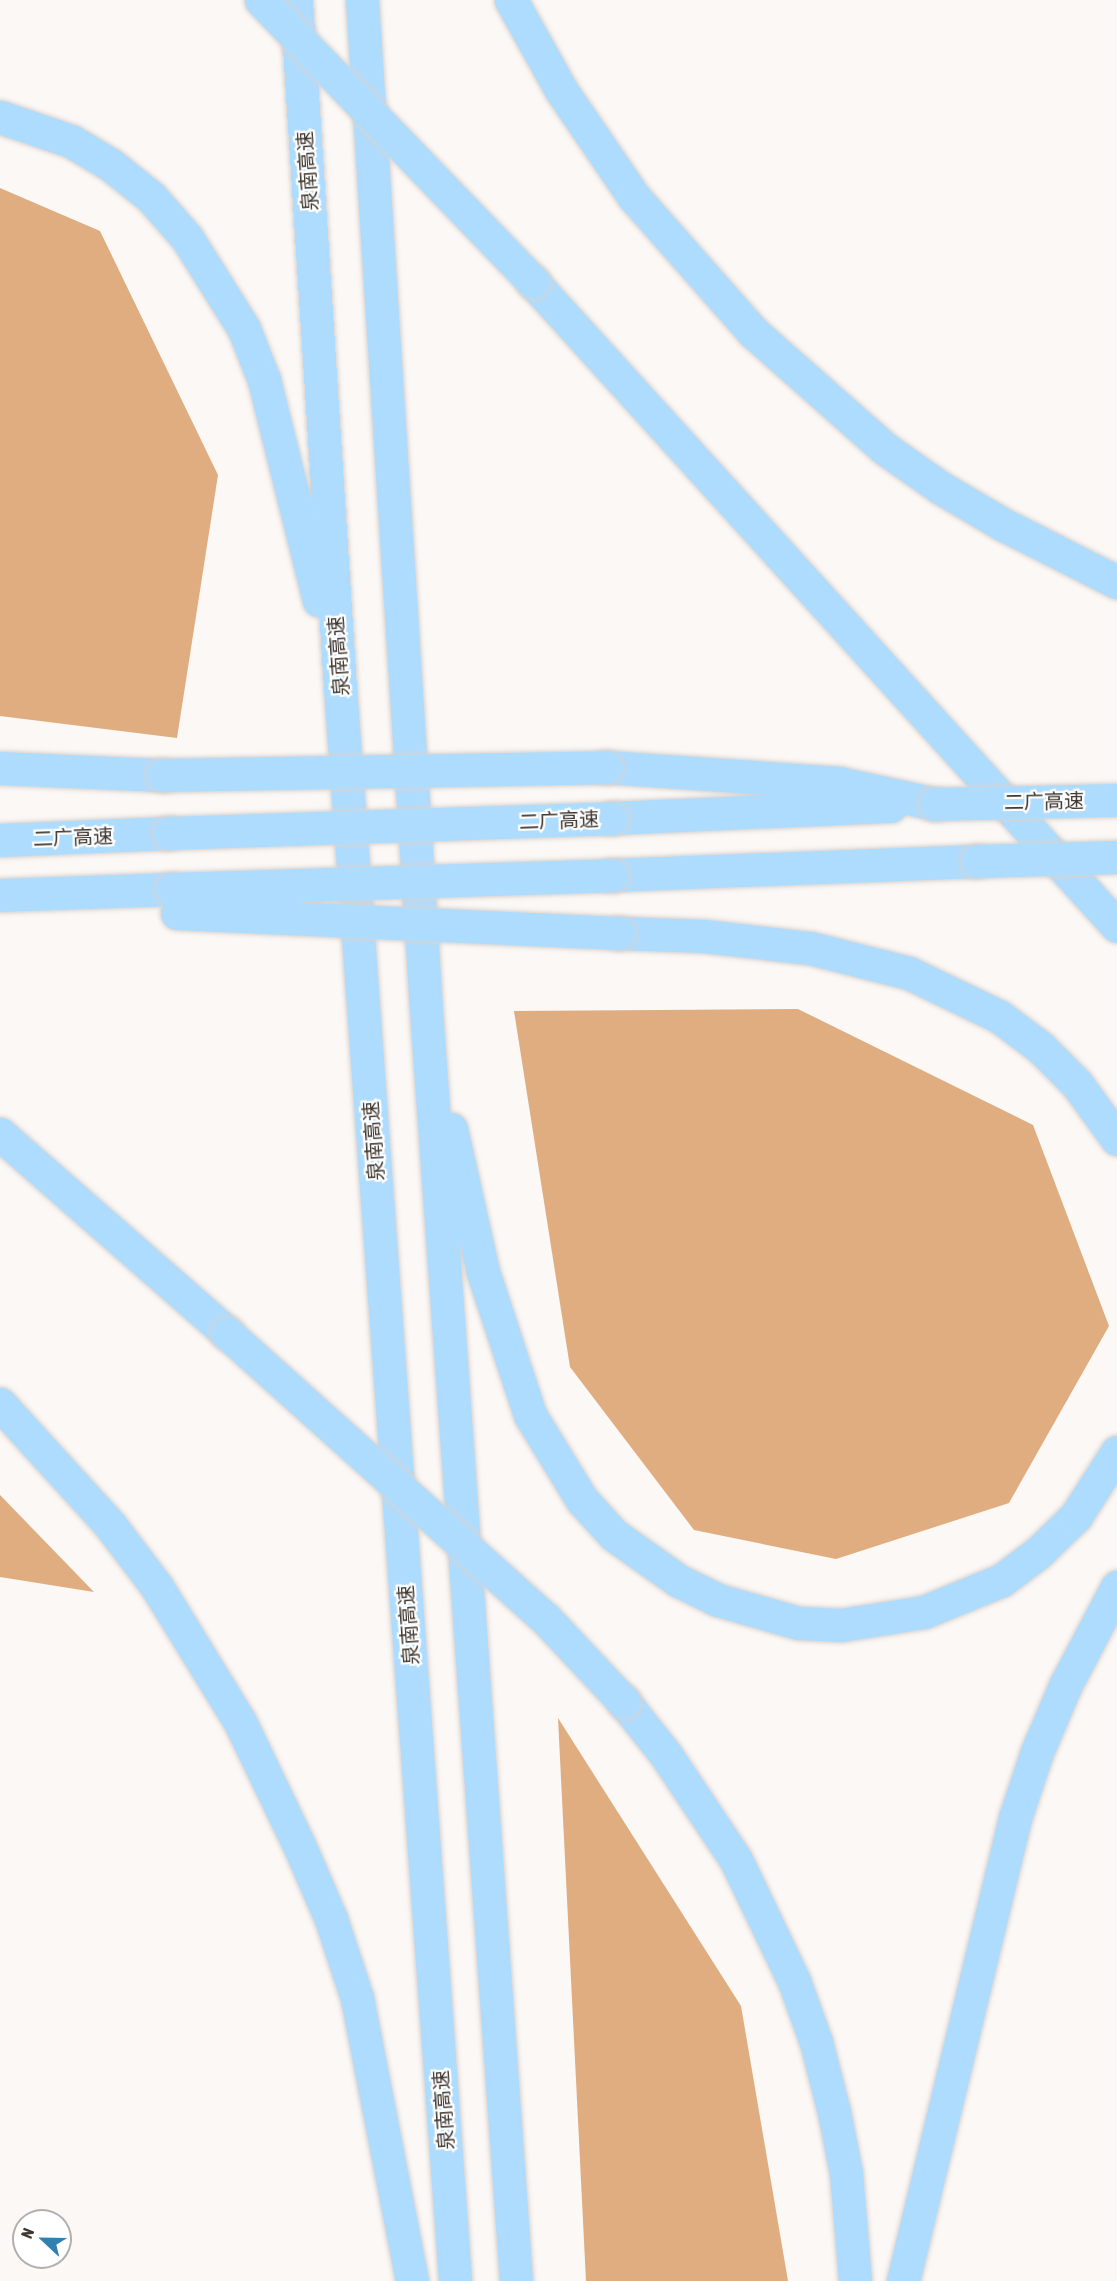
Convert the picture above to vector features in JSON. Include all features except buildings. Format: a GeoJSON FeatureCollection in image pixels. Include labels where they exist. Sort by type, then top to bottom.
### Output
{"type":"FeatureCollection","features":[{"type":"Feature","properties":{"kind":"highway"},"geometry":{"type":"LineString","coordinates":[[261,0],[533,282],[1117,926]]}},
{"type":"Feature","properties":{"kind":"highway","name":"泉南高速"},"geometry":{"type":"LineString","coordinates":[[296,0],[340,687],[455,2281]]}},
{"type":"Feature","properties":{"kind":"highway"},"geometry":{"type":"LineString","coordinates":[[362,0],[427,1024],[516,2281]]}},
{"type":"Feature","properties":{"kind":"highway"},"geometry":{"type":"LineString","coordinates":[[511,0],[531,40],[597,146],[669,241],[753,332],[841,413],[941,488],[1002,524],[1117,582]]}},
{"type":"Feature","properties":{"kind":"highway"},"geometry":{"type":"LineString","coordinates":[[0,117],[71,141],[111,165],[151,197],[186,238],[244,329],[279,432],[340,687]]}},
{"type":"Feature","properties":{"kind":"highway"},"geometry":{"type":"LineString","coordinates":[[0,768],[163,775],[606,767],[839,783],[935,804]]}},
{"type":"Feature","properties":{"kind":"highway","name":"二广高速"},"geometry":{"type":"LineString","coordinates":[[0,840],[935,804],[1117,800]]}},
{"type":"Feature","properties":{"kind":"highway"},"geometry":{"type":"LineString","coordinates":[[174,901],[612,875],[1117,857]]}},
{"type":"Feature","properties":{"kind":"highway"},"geometry":{"type":"LineString","coordinates":[[0,895],[45,893],[619,933],[704,936],[810,948],[865,959],[928,981],[1000,1017],[1040,1047],[1077,1084],[1117,1139]]}},
{"type":"Feature","properties":{"kind":"highway"},"geometry":{"type":"LineString","coordinates":[[427,1024],[483,1272],[530,1415],[582,1500],[614,1535],[679,1581],[718,1600],[799,1623],[841,1625],[924,1612],[1002,1580],[1039,1552],[1076,1516],[1117,1452]]}},
{"type":"Feature","properties":{"kind":"highway"},"geometry":{"type":"LineString","coordinates":[[0,1134],[544,1618],[624,1702],[666,1755],[736,1860],[794,1981],[816,2042],[838,2132],[854,2231],[855,2281]]}},
{"type":"Feature","properties":{"kind":"highway"},"geometry":{"type":"LineString","coordinates":[[0,1404],[110,1525],[157,1587],[240,1722],[299,1845],[332,1919],[357,1998],[412,2281]]}},
{"type":"Feature","properties":{"kind":"highway"},"geometry":{"type":"LineString","coordinates":[[903,2281],[1015,1818],[1037,1752],[1065,1686],[1117,1587]]}},
{"type":"Feature","properties":{"kind":"shaded area"},"geometry":{"type":"Polygon","coordinates":[[[0,188],[100,231],[218,475],[177,738],[0,716],[0,188]]]}},
{"type":"Feature","properties":{"kind":"shaded area"},"geometry":{"type":"Polygon","coordinates":[[[798,1009],[1033,1125],[1109,1326],[1009,1503],[836,1559],[694,1530],[570,1367],[514,1011],[798,1009]]]}},
{"type":"Feature","properties":{"kind":"shaded area"},"geometry":{"type":"Polygon","coordinates":[[[0,1495],[94,1592],[0,1577],[0,1495]]]}},
{"type":"Feature","properties":{"kind":"shaded area"},"geometry":{"type":"Polygon","coordinates":[[[558,1718],[741,2006],[788,2281],[586,2281],[558,1718]]]}}]}
